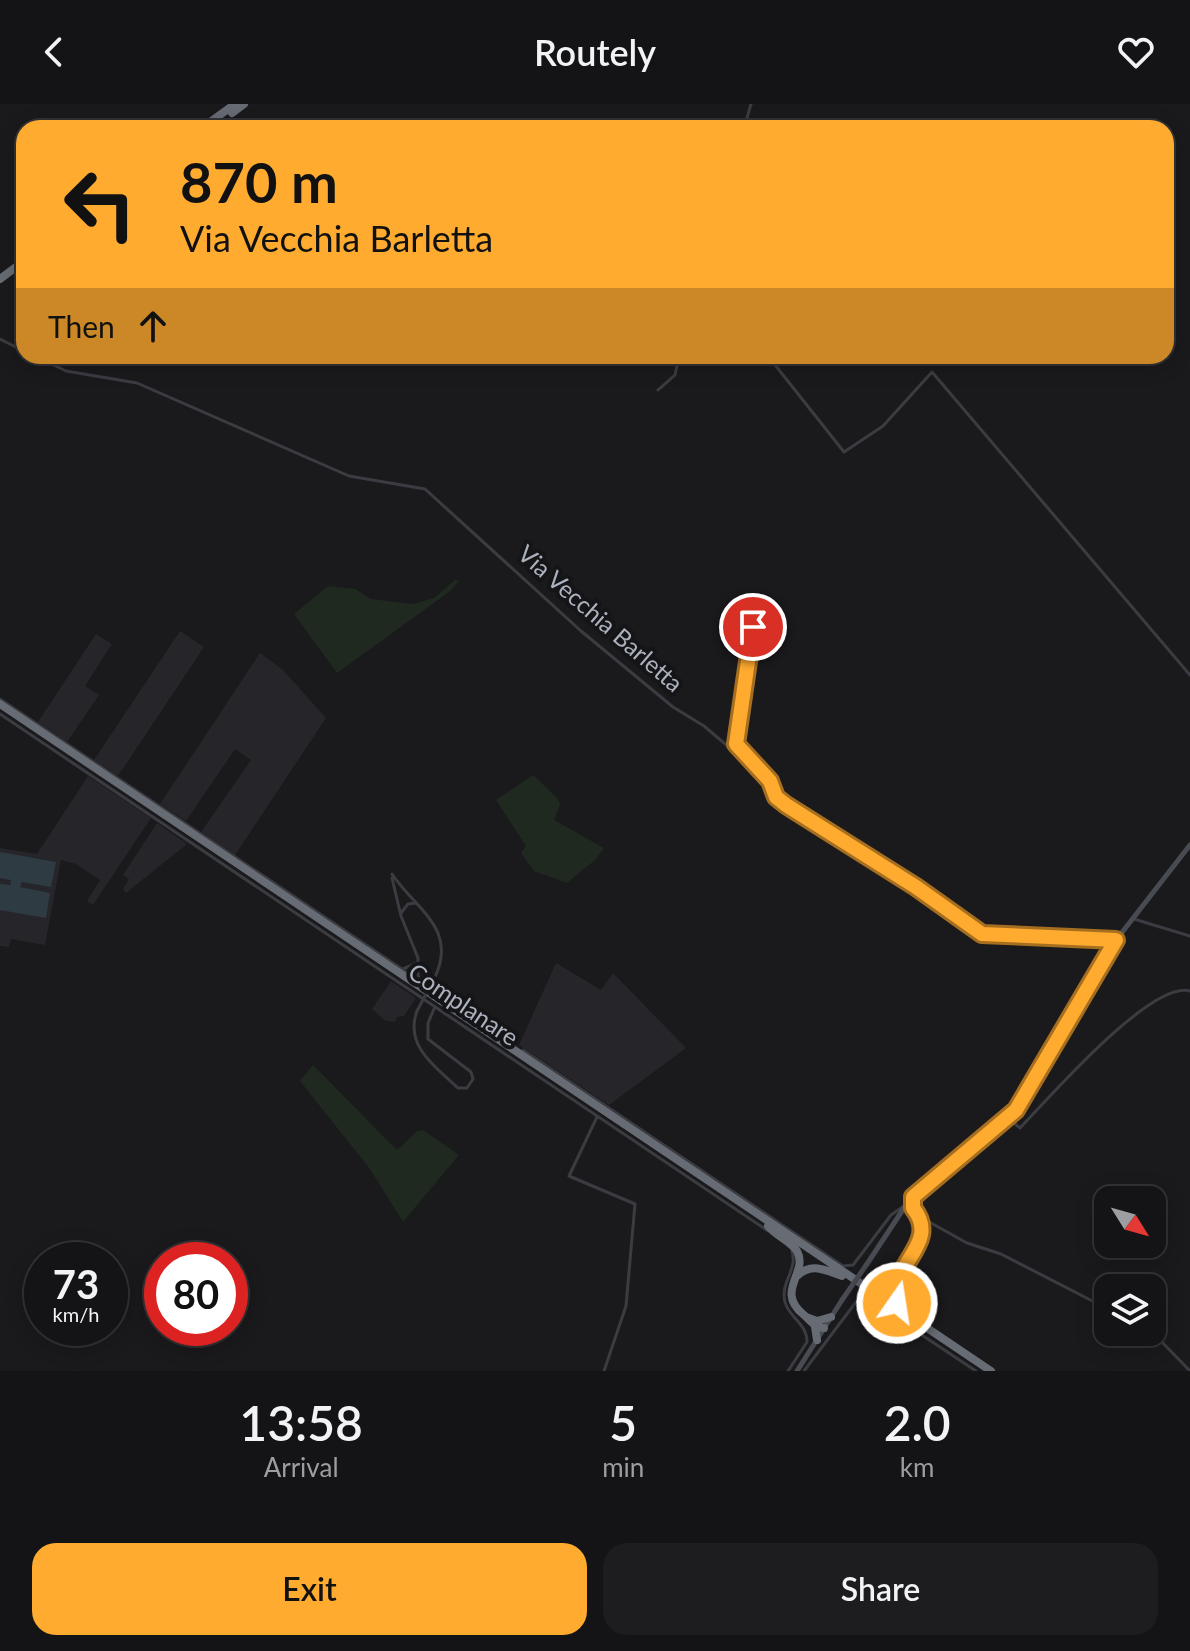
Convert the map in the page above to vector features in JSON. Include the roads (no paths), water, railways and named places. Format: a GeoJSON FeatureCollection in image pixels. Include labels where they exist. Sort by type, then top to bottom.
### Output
{"type":"FeatureCollection","features":[{"type":"Feature","properties":{"kind":"highway"},"geometry":{"type":"LineString","coordinates":[[213,120],[235,104]]}},
{"type":"Feature","properties":{"kind":"highway"},"geometry":{"type":"LineString","coordinates":[[223,120],[244,104]]}},
{"type":"Feature","properties":{"kind":"highway"},"geometry":{"type":"LineString","coordinates":[[0,707],[983,1371]]}},
{"type":"Feature","properties":{"kind":"highway"},"geometry":{"type":"LineString","coordinates":[[0,707],[991,1371]]}},
{"type":"Feature","properties":{"kind":"highway"},"geometry":{"type":"LineString","coordinates":[[918,1322],[897,1303],[895,1291],[898,1279],[921,1237],[923,1218]]}},
{"type":"Feature","properties":{"kind":"highway"},"geometry":{"type":"LineString","coordinates":[[768,1226],[797,1251],[799,1260],[791,1289],[793,1302],[819,1325]]}},
{"type":"Feature","properties":{"kind":"highway"},"geometry":{"type":"LineString","coordinates":[[794,1280],[810,1268],[842,1276]]}},
{"type":"Feature","properties":{"kind":"highway"},"geometry":{"type":"LineString","coordinates":[[854,1279],[877,1289],[887,1289],[898,1279]]}},
{"type":"Feature","properties":{"kind":"highway"},"geometry":{"type":"LineString","coordinates":[[817,1340],[819,1325],[831,1317]]}},
{"type":"Feature","properties":{"kind":"street","name":"Via Vecchia Barletta"},"geometry":{"type":"LineString","coordinates":[[52,364],[66,371],[137,383],[349,476],[425,489],[581,631],[685,715],[704,726],[767,783],[776,797],[802,817],[916,887],[982,934],[1116,940]]}},
{"type":"Feature","properties":{"kind":"street"},"geometry":{"type":"LineString","coordinates":[[658,390],[675,375],[677,364]]}},
{"type":"Feature","properties":{"kind":"street"},"geometry":{"type":"LineString","coordinates":[[774,364],[844,452],[883,426],[932,372],[1190,675]]}},
{"type":"Feature","properties":{"kind":"street"},"geometry":{"type":"LineString","coordinates":[[753,627],[736,744],[770,781],[776,797]]}},
{"type":"Feature","properties":{"kind":"street","name":"Complanare"},"geometry":{"type":"LineString","coordinates":[[0,707],[486,1025],[495,1027]]}},
{"type":"Feature","properties":{"kind":"street","name":"Complanare"},"geometry":{"type":"LineString","coordinates":[[0,707],[435,1007],[756,1222],[792,1250],[794,1266],[784,1288],[784,1297],[787,1309],[807,1335],[805,1348],[788,1371]]}},
{"type":"Feature","properties":{"kind":"street"},"geometry":{"type":"LineString","coordinates":[[831,1317],[898,1214],[913,1197],[1008,1118],[1023,1100],[1116,940],[1190,845]]}},
{"type":"Feature","properties":{"kind":"street"},"geometry":{"type":"LineString","coordinates":[[423,984],[401,916],[392,874],[405,894],[436,927],[441,939],[442,960],[417,1011],[413,1028],[419,1048],[458,1088],[467,1088],[473,1079],[471,1072],[428,1039],[428,1023],[435,1007]]}},
{"type":"Feature","properties":{"kind":"street"},"geometry":{"type":"LineString","coordinates":[[396,897],[405,894]]}},
{"type":"Feature","properties":{"kind":"street"},"geometry":{"type":"LineString","coordinates":[[396,897],[416,903]]}},
{"type":"Feature","properties":{"kind":"street"},"geometry":{"type":"LineString","coordinates":[[401,916],[402,908],[416,903]]}},
{"type":"Feature","properties":{"kind":"street"},"geometry":{"type":"LineString","coordinates":[[1134,919],[1190,936]]}},
{"type":"Feature","properties":{"kind":"street"},"geometry":{"type":"LineString","coordinates":[[400,968],[409,969],[417,963]]}},
{"type":"Feature","properties":{"kind":"street"},"geometry":{"type":"LineString","coordinates":[[411,976],[417,963]]}},
{"type":"Feature","properties":{"kind":"street"},"geometry":{"type":"LineString","coordinates":[[1008,1118],[1020,1128],[1108,1036],[1172,991],[1190,991]]}},
{"type":"Feature","properties":{"kind":"street","name":"Complanare"},"geometry":{"type":"LineString","coordinates":[[523,1050],[843,1266],[853,1265],[891,1215],[906,1205]]}},
{"type":"Feature","properties":{"kind":"street"},"geometry":{"type":"LineString","coordinates":[[597,1117],[569,1176],[635,1204],[626,1306],[604,1371]]}},
{"type":"Feature","properties":{"kind":"street"},"geometry":{"type":"LineString","coordinates":[[912,1210],[913,1197]]}},
{"type":"Feature","properties":{"kind":"street"},"geometry":{"type":"LineString","coordinates":[[906,1205],[967,1243],[1001,1254],[1094,1302]]}},
{"type":"Feature","properties":{"kind":"street"},"geometry":{"type":"LineString","coordinates":[[898,1214],[912,1210]]}},
{"type":"Feature","properties":{"kind":"street"},"geometry":{"type":"LineString","coordinates":[[923,1218],[929,1231],[899,1292],[902,1305],[998,1371]]}},
{"type":"Feature","properties":{"kind":"street"},"geometry":{"type":"LineString","coordinates":[[804,1371],[856,1302],[866,1298],[976,1371]]}},
{"type":"Feature","properties":{"kind":"street"},"geometry":{"type":"LineString","coordinates":[[797,1371],[817,1340]]}},
{"type":"Feature","properties":{"kind":"street"},"geometry":{"type":"LineString","coordinates":[[1166,1346],[1190,1371]]}}]}
